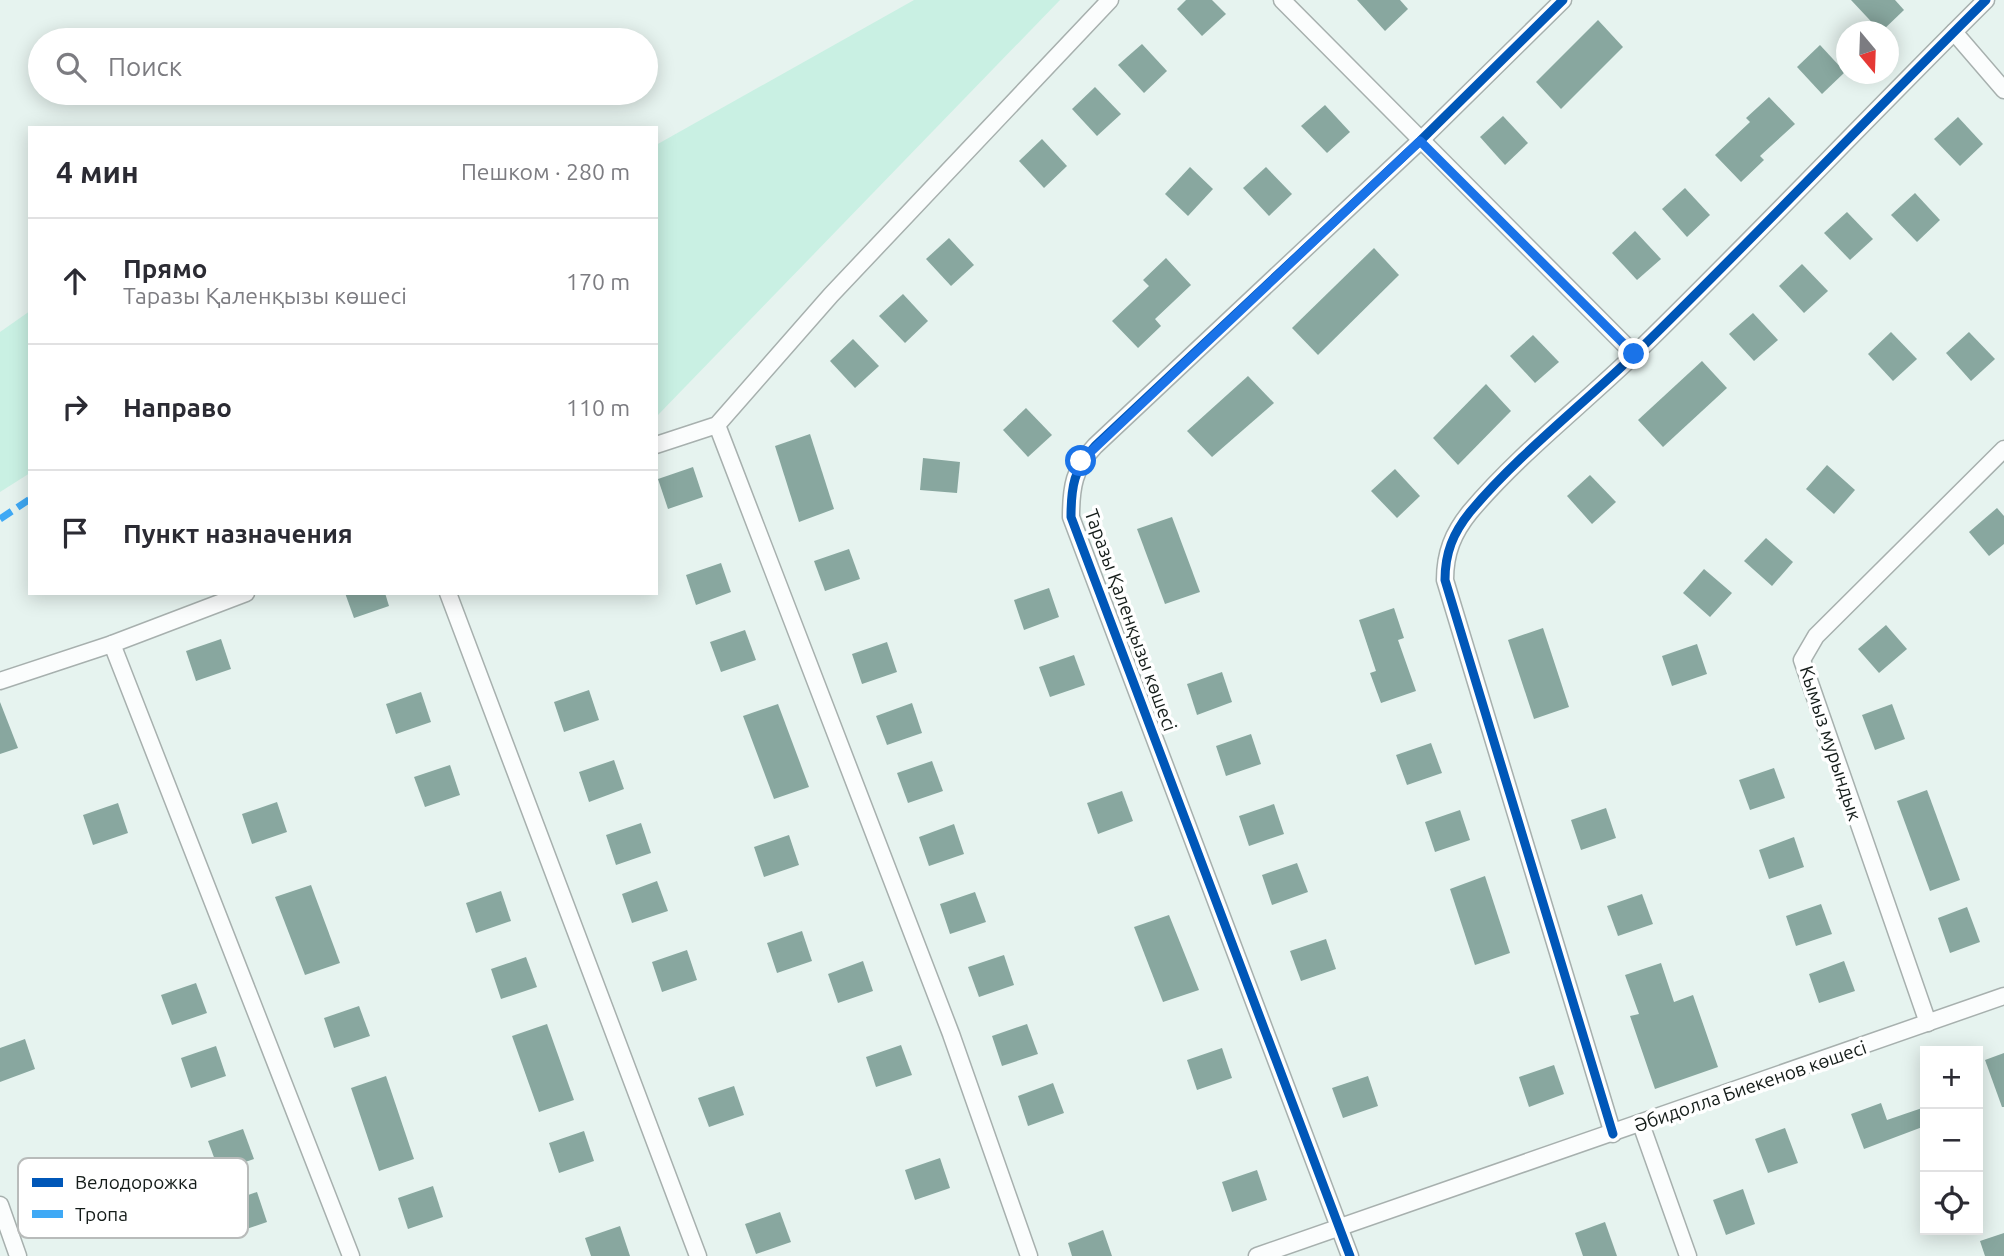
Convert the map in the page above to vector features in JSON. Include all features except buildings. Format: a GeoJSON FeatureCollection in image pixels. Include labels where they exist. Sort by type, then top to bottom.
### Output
{"type":"FeatureCollection","features":[{"type":"Feature","properties":{"kind":"street"},"geometry":{"type":"LineString","coordinates":[[658,444],[717,425],[831,295],[1110,0]]}},
{"type":"Feature","properties":{"kind":"street"},"geometry":{"type":"LineString","coordinates":[[1282,0],[1634,354]]}},
{"type":"Feature","properties":{"kind":"street","name":"Таразы Қаленқызы көшесі"},"geometry":{"type":"LineString","coordinates":[[1350,1256],[1071,517],[1074,476],[1081,461],[1096,446],[1420,141],[1563,0]]}},
{"type":"Feature","properties":{"kind":"street"},"geometry":{"type":"LineString","coordinates":[[1613,1134],[1445,580],[1445,557],[1469,513],[1513,467],[1634,354],[1986,0]]}},
{"type":"Feature","properties":{"kind":"street"},"geometry":{"type":"LineString","coordinates":[[1954,32],[2004,90]]}},
{"type":"Feature","properties":{"kind":"street"},"geometry":{"type":"LineString","coordinates":[[717,425],[951,1034],[1029,1256]]}},
{"type":"Feature","properties":{"kind":"street","name":"Кымыз мурындык"},"geometry":{"type":"LineString","coordinates":[[1928,1023],[1802,660],[1816,636],[2004,449]]}},
{"type":"Feature","properties":{"kind":"street"},"geometry":{"type":"LineString","coordinates":[[0,681],[112,645],[241,595]]}},
{"type":"Feature","properties":{"kind":"street"},"geometry":{"type":"LineString","coordinates":[[449,595],[698,1256]]}},
{"type":"Feature","properties":{"kind":"street"},"geometry":{"type":"LineString","coordinates":[[112,645],[351,1256]]}},
{"type":"Feature","properties":{"kind":"street","name":"Әбидолла Биекенов көшесі"},"geometry":{"type":"LineString","coordinates":[[1257,1256],[2004,996]]}},
{"type":"Feature","properties":{"kind":"street"},"geometry":{"type":"LineString","coordinates":[[1641,1124],[1688,1256]]}},
{"type":"Feature","properties":{"kind":"street"},"geometry":{"type":"LineString","coordinates":[[0,1205],[18,1256]]}},
{"type":"Feature","properties":{"kind":"green space"},"geometry":{"type":"Polygon","coordinates":[[[914,0],[1060,0],[658,415],[658,144],[914,0]]]}},
{"type":"Feature","properties":{"kind":"green space"},"geometry":{"type":"Polygon","coordinates":[[[28,312],[28,474],[0,492],[0,332],[28,312]]]}},
{"type":"Feature","properties":{"kind":"marked path"},"geometry":{"type":"LineString","coordinates":[[0,519],[28,500]]}},
{"type":"Feature","properties":{"kind":"cycle path"},"geometry":{"type":"LineString","coordinates":[[1350,1256],[1071,517],[1073,487],[1082,462],[1095,446],[1420,141],[1563,0]]}},
{"type":"Feature","properties":{"kind":"cycle path"},"geometry":{"type":"LineString","coordinates":[[1613,1134],[1445,580],[1451,544],[1470,512],[1509,470],[1679,310],[1986,0]]}},
{"type":"Feature","properties":{"kind":"route"},"geometry":{"type":"LineString","coordinates":[[1081,461],[1420,141],[1634,354]]}}]}
